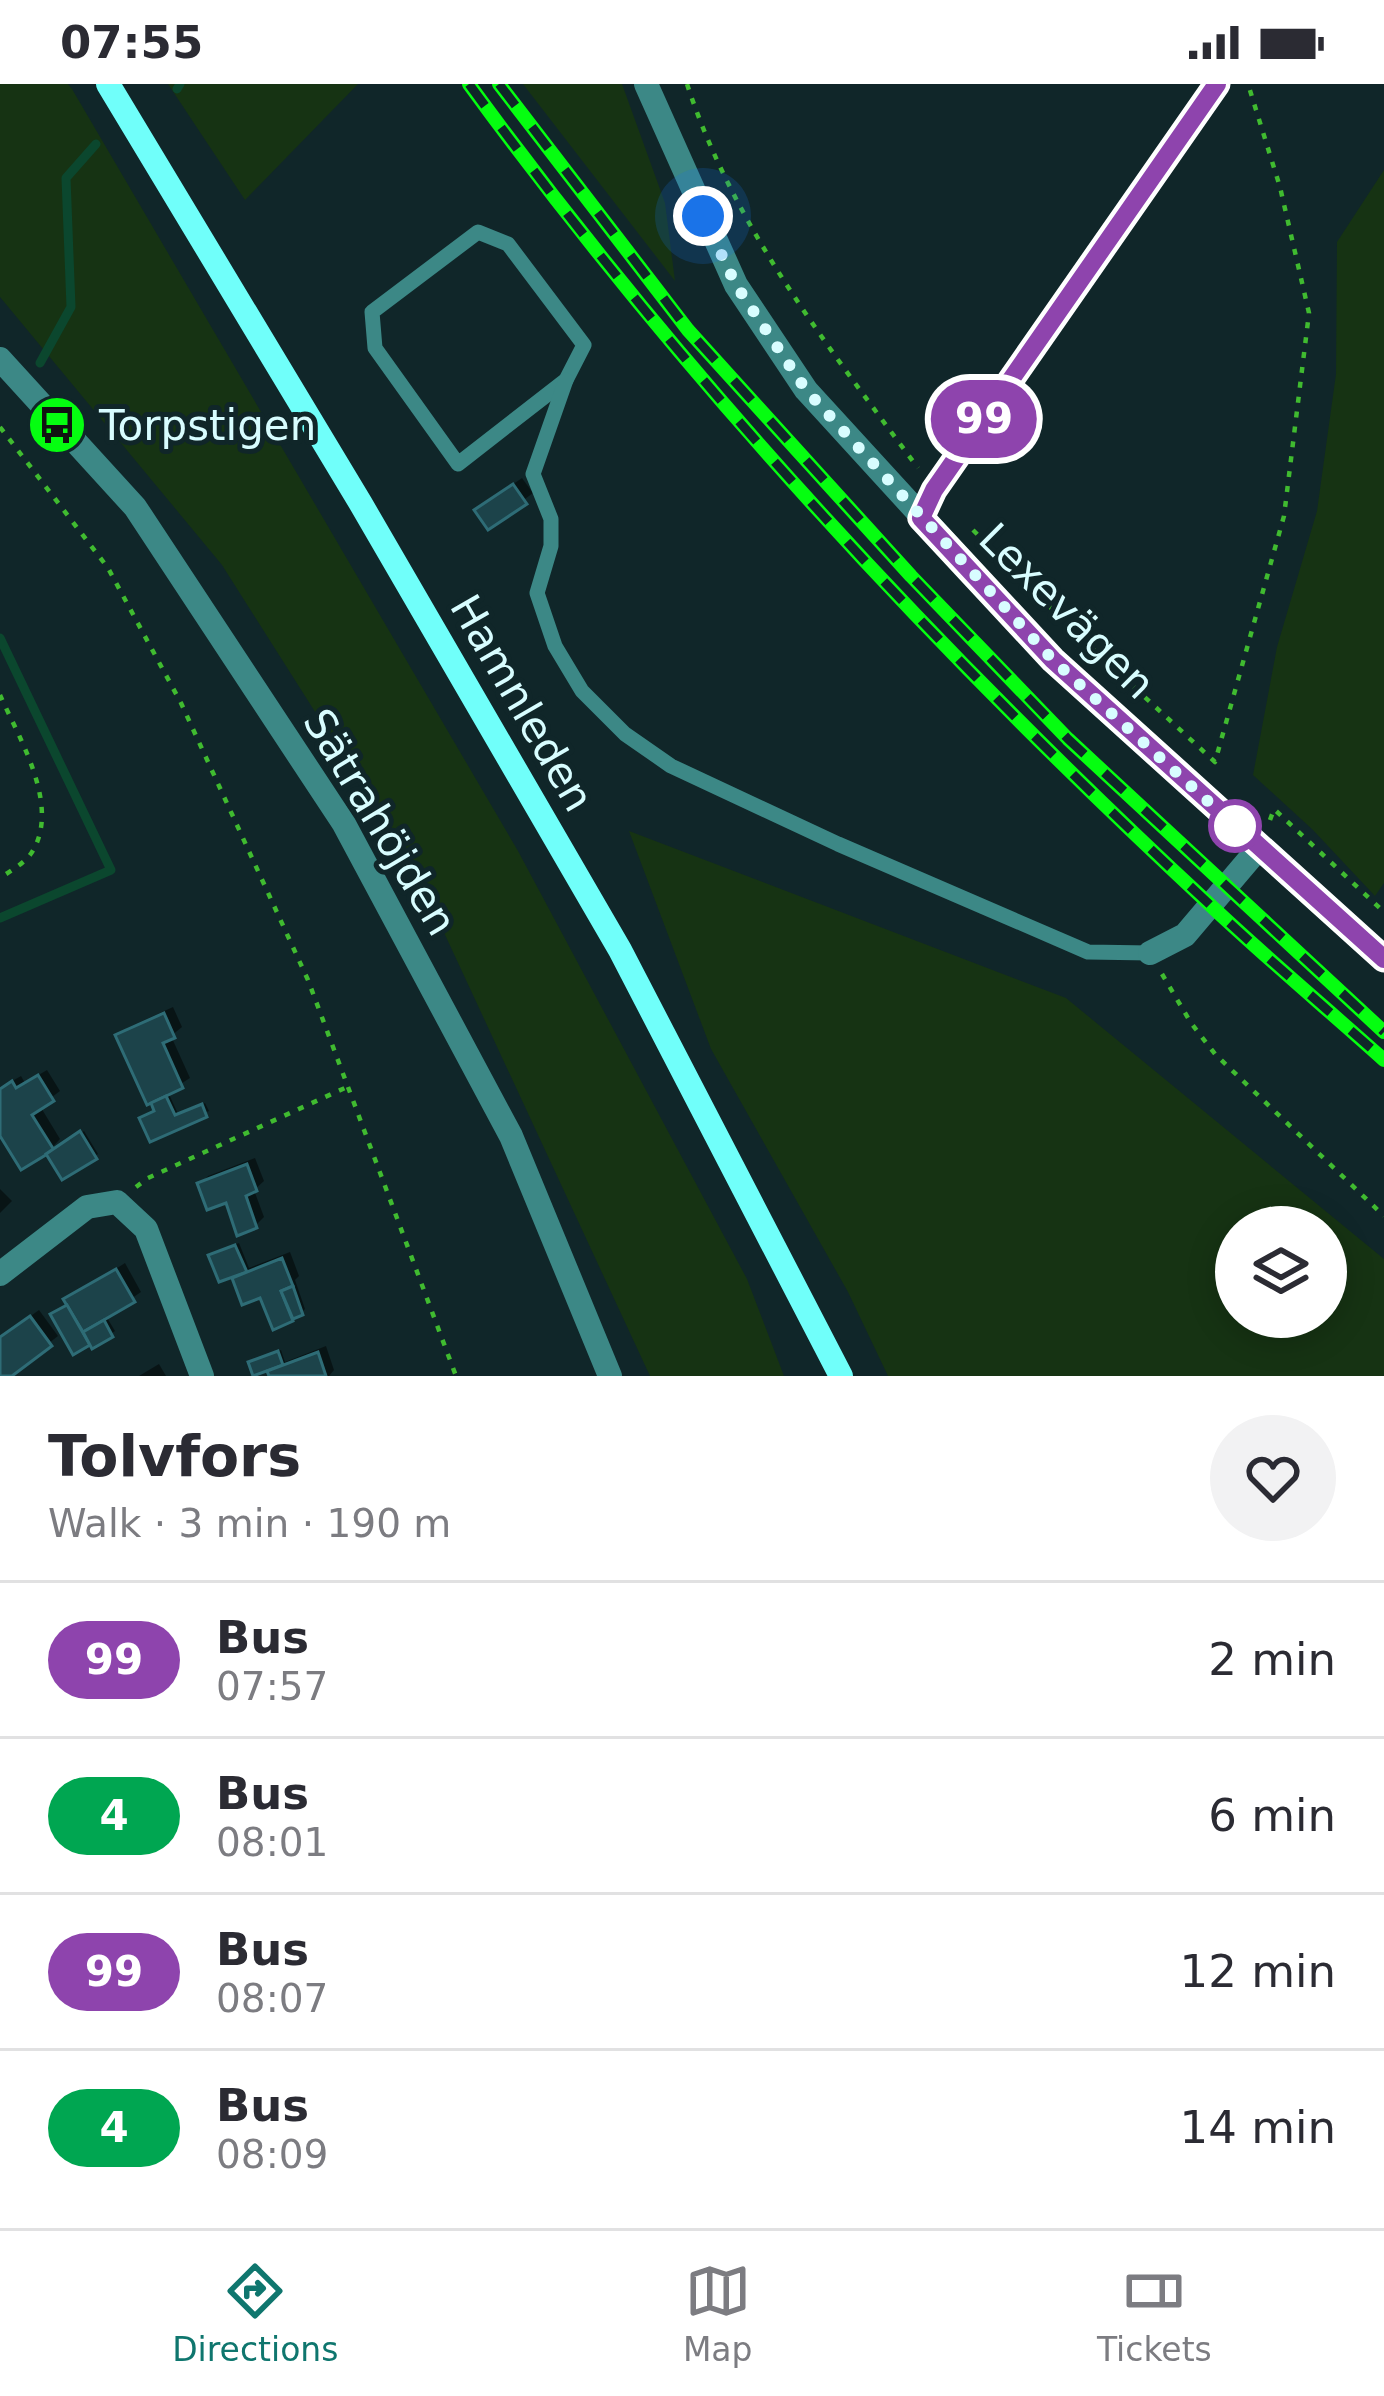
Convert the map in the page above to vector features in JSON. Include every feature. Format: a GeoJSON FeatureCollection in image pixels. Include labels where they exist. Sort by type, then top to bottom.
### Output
{"type":"FeatureCollection","features":[{"type":"Feature","properties":{"kind":"main road","name":"Hamnleden"},"geometry":{"type":"LineString","coordinates":[[108,84],[361,504],[620,950],[842,1376]]}},
{"type":"Feature","properties":{"kind":"street","name":"Lexevägen"},"geometry":{"type":"LineString","coordinates":[[646,84],[736,285],[806,390],[1053,660],[1384,958]]}},
{"type":"Feature","properties":{"kind":"street"},"geometry":{"type":"LineString","coordinates":[[921,518],[934,490],[1217,84]]}},
{"type":"Feature","properties":{"kind":"street","name":"Sätrahöjden"},"geometry":{"type":"LineString","coordinates":[[0,359],[135,507],[344,824],[511,1136],[610,1376]]}},
{"type":"Feature","properties":{"kind":"street"},"geometry":{"type":"LineString","coordinates":[[1150,953],[1185,935],[1258,849]]}},
{"type":"Feature","properties":{"kind":"street"},"geometry":{"type":"LineString","coordinates":[[0,1274],[87,1207],[117,1202],[146,1228],[202,1376]]}},
{"type":"Feature","properties":{"kind":"lane"},"geometry":{"type":"LineString","coordinates":[[566,380],[458,464],[375,348],[372,312],[478,232],[508,244],[584,345],[566,380],[533,474],[551,518],[550,546],[536,593],[555,646],[582,691],[625,734],[671,766],[1024,927],[1088,952],[1150,953]]}},
{"type":"Feature","properties":{"kind":"path"},"geometry":{"type":"LineString","coordinates":[[688,84],[732,192],[770,260],[934,490]]}},
{"type":"Feature","properties":{"kind":"path"},"geometry":{"type":"LineString","coordinates":[[967,524],[1215,762],[1284,516],[1309,313],[1280,188],[1248,84]]}},
{"type":"Feature","properties":{"kind":"path"},"geometry":{"type":"LineString","coordinates":[[0,427],[108,568],[181,703],[308,980],[457,1376]]}},
{"type":"Feature","properties":{"kind":"path"},"geometry":{"type":"LineString","coordinates":[[0,695],[34,776],[42,818],[30,855],[0,878]]}},
{"type":"Feature","properties":{"kind":"path"},"geometry":{"type":"LineString","coordinates":[[1274,809],[1384,912]]}},
{"type":"Feature","properties":{"kind":"path"},"geometry":{"type":"LineString","coordinates":[[1150,953],[1215,1054],[1384,1216]]}},
{"type":"Feature","properties":{"kind":"path"},"geometry":{"type":"LineString","coordinates":[[117,1202],[148,1178],[347,1087]]}},
{"type":"Feature","properties":{"kind":"green space"},"geometry":{"type":"Polygon","coordinates":[[[0,84],[68,84],[72,89],[518,851],[747,1279],[784,1376],[650,1376],[414,868],[222,565],[0,297],[0,84]]]}},
{"type":"Feature","properties":{"kind":"green space"},"geometry":{"type":"Polygon","coordinates":[[[168,84],[358,84],[245,200],[168,84]]]}},
{"type":"Feature","properties":{"kind":"green space"},"geometry":{"type":"Polygon","coordinates":[[[523,84],[622,84],[665,203],[675,281],[523,84]]]}},
{"type":"Feature","properties":{"kind":"green space"},"geometry":{"type":"Polygon","coordinates":[[[1384,170],[1384,883],[1375,896],[1253,775],[1277,647],[1317,511],[1336,374],[1337,242],[1384,170]]]}},
{"type":"Feature","properties":{"kind":"green space"},"geometry":{"type":"Polygon","coordinates":[[[629,831],[1066,998],[1319,1206],[1215,1206],[1215,1338],[1347,1338],[1347,1229],[1384,1259],[1384,1376],[888,1376],[848,1292],[711,1049],[629,831]]]}},
{"type":"Feature","properties":{"kind":"building"},"geometry":{"type":"Polygon","coordinates":[[[513,484],[527,504],[488,530],[474,510],[513,484]]]}},
{"type":"Feature","properties":{"kind":"building"},"geometry":{"type":"Polygon","coordinates":[[[164,1013],[175,1038],[163,1043],[183,1088],[147,1105],[115,1035],[164,1013]]]}},
{"type":"Feature","properties":{"kind":"building"},"geometry":{"type":"Polygon","coordinates":[[[38,1075],[54,1101],[32,1115],[54,1150],[21,1170],[0,1136],[0,1089],[12,1081],[16,1088],[38,1075]]]}},
{"type":"Feature","properties":{"kind":"building"},"geometry":{"type":"Polygon","coordinates":[[[166,1096],[175,1115],[202,1104],[207,1117],[150,1142],[139,1118],[154,1111],[151,1103],[166,1096]]]}},
{"type":"Feature","properties":{"kind":"building"},"geometry":{"type":"Polygon","coordinates":[[[80,1131],[97,1159],[62,1180],[46,1154],[80,1131]]]}},
{"type":"Feature","properties":{"kind":"building"},"geometry":{"type":"Polygon","coordinates":[[[247,1164],[257,1191],[246,1196],[257,1228],[237,1236],[226,1203],[207,1210],[197,1183],[247,1164]]]}},
{"type":"Feature","properties":{"kind":"building"},"geometry":{"type":"Polygon","coordinates":[[[235,1245],[247,1272],[219,1282],[208,1255],[235,1245]]]}},
{"type":"Feature","properties":{"kind":"building"},"geometry":{"type":"Polygon","coordinates":[[[282,1258],[293,1286],[281,1291],[293,1321],[273,1330],[260,1298],[242,1305],[232,1278],[282,1258]]]}},
{"type":"Feature","properties":{"kind":"building"},"geometry":{"type":"Polygon","coordinates":[[[116,1269],[135,1302],[83,1332],[63,1299],[116,1269]]]}},
{"type":"Feature","properties":{"kind":"building"},"geometry":{"type":"Polygon","coordinates":[[[293,1286],[303,1315],[293,1319],[281,1291],[293,1286]]]}},
{"type":"Feature","properties":{"kind":"building"},"geometry":{"type":"Polygon","coordinates":[[[67,1305],[90,1345],[73,1355],[50,1314],[67,1305]]]}},
{"type":"Feature","properties":{"kind":"building"},"geometry":{"type":"Polygon","coordinates":[[[30,1316],[52,1346],[12,1376],[0,1376],[0,1337],[30,1316]]]}},
{"type":"Feature","properties":{"kind":"building"},"geometry":{"type":"Polygon","coordinates":[[[104,1320],[113,1337],[92,1349],[83,1332],[104,1320]]]}},
{"type":"Feature","properties":{"kind":"building"},"geometry":{"type":"Polygon","coordinates":[[[278,1351],[283,1365],[253,1376],[248,1362],[278,1351]]]}},
{"type":"Feature","properties":{"kind":"building"},"geometry":{"type":"Polygon","coordinates":[[[318,1352],[326,1376],[269,1376],[267,1371],[318,1352]]]}},
{"type":"Feature","properties":{"kind":"waterway"},"geometry":{"type":"LineString","coordinates":[[177,89],[180,84]]}},
{"type":"Feature","properties":{"kind":"waterway"},"geometry":{"type":"LineString","coordinates":[[40,363],[71,307],[66,178],[96,144]]}},
{"type":"Feature","properties":{"kind":"waterway"},"geometry":{"type":"LineString","coordinates":[[0,638],[111,870],[0,918]]}},
{"type":"Feature","properties":{"kind":"railway"},"geometry":{"type":"LineString","coordinates":[[469,84],[638,302],[913,612],[1107,808],[1384,1060]]}},
{"type":"Feature","properties":{"kind":"railway"},"geometry":{"type":"LineString","coordinates":[[499,84],[688,330],[911,576],[1068,739],[1384,1032]]}},
{"type":"Feature","properties":{"kind":"bus line","name":"99"},"geometry":{"type":"LineString","coordinates":[[1217,84],[934,490],[921,518],[1053,660],[1384,959]]}},
{"type":"Feature","properties":{"kind":"place","name":"Torpstigen"},"geometry":{"type":"Point","coordinates":[57,425]}},
{"type":"Feature","properties":{"kind":"route"},"geometry":{"type":"LineString","coordinates":[[703,216],[736,285],[806,390],[1053,660],[1235,826]]}}]}
